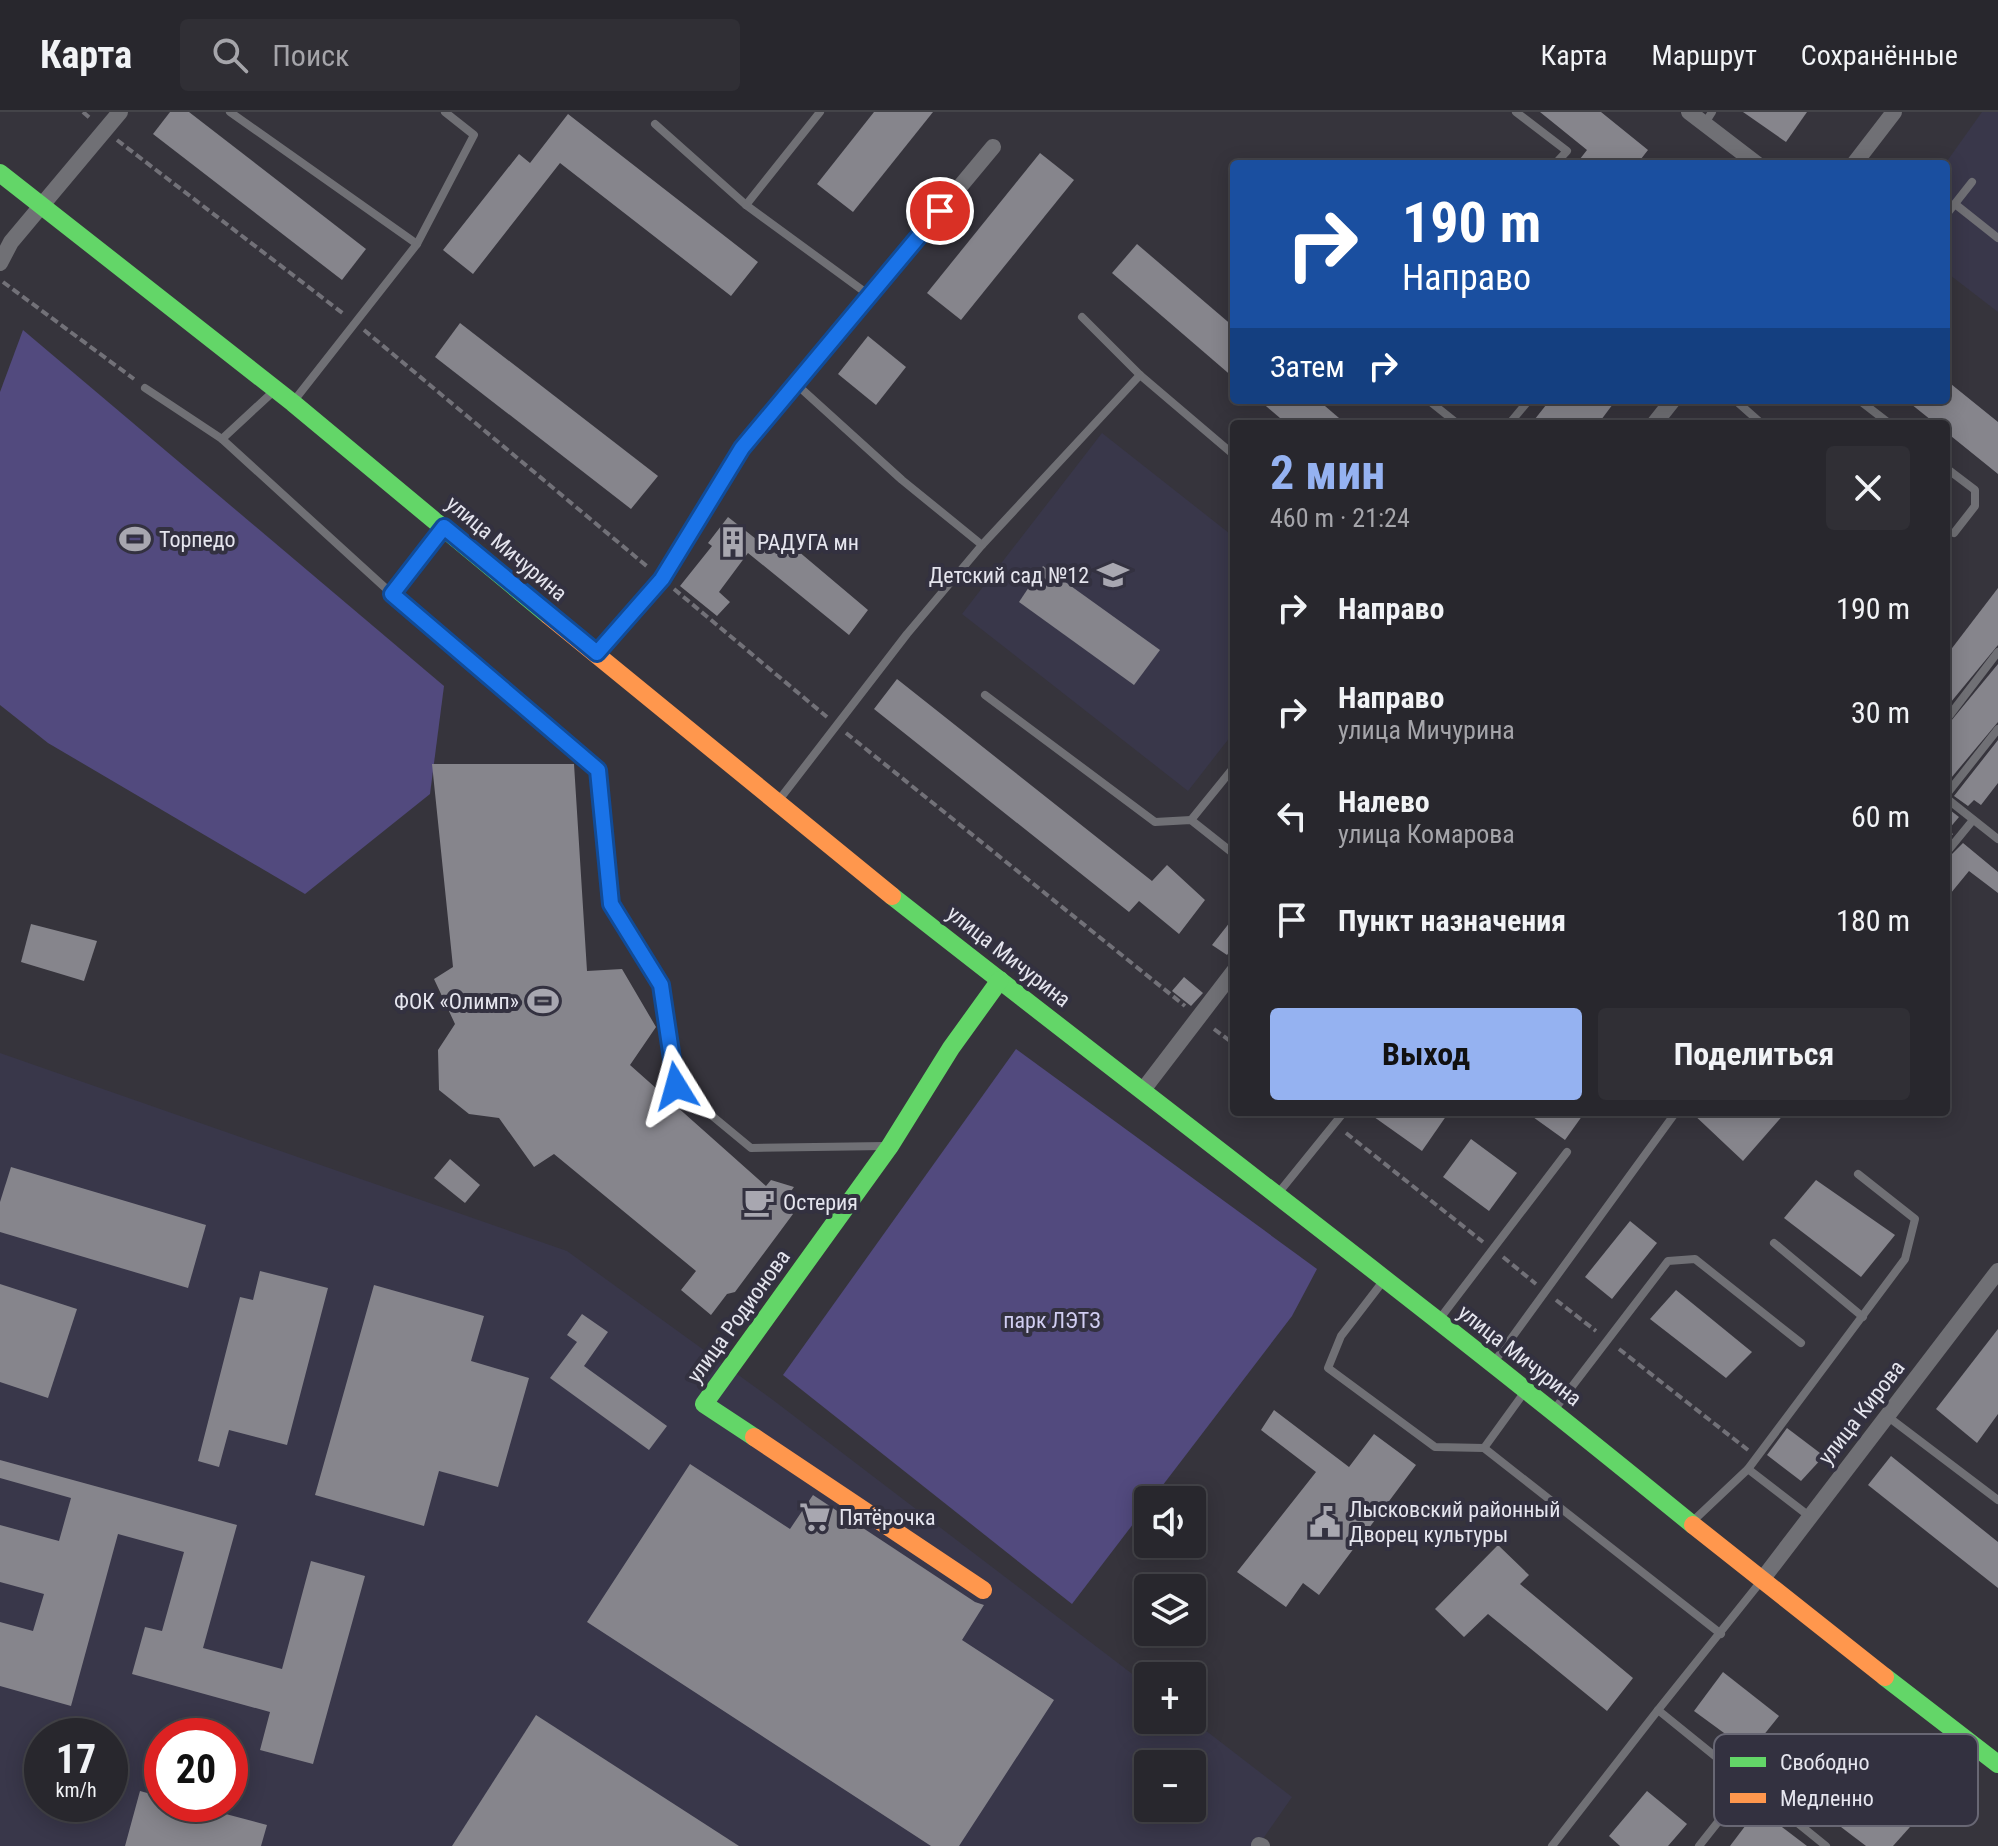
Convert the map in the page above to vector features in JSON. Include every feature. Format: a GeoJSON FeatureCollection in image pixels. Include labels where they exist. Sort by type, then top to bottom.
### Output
{"type":"FeatureCollection","features":[{"type":"Feature","properties":{"kind":"main road","name":"улица Мичурина"},"geometry":{"type":"LineString","coordinates":[[0,173],[293,403],[776,804],[1275,1197],[1494,1362],[1761,1581],[1959,1734]]}},
{"type":"Feature","properties":{"kind":"main road","name":"улица Родионова"},"geometry":{"type":"LineString","coordinates":[[983,1590],[704,1404],[890,1146],[951,1048],[1000,980]]}},
{"type":"Feature","properties":{"kind":"main road","name":"улица Мичурина"},"geometry":{"type":"LineString","coordinates":[[1978,1749],[1998,1764]]}},
{"type":"Feature","properties":{"kind":"street"},"geometry":{"type":"LineString","coordinates":[[0,263],[11,242],[120,112]]}},
{"type":"Feature","properties":{"kind":"street"},"geometry":{"type":"LineString","coordinates":[[1689,112],[1708,117],[1753,160]]}},
{"type":"Feature","properties":{"kind":"street"},"geometry":{"type":"LineString","coordinates":[[1857,160],[1894,112]]}},
{"type":"Feature","properties":{"kind":"street"},"geometry":{"type":"LineString","coordinates":[[597,653],[662,579],[742,448],[993,147]]}},
{"type":"Feature","properties":{"kind":"street"},"geometry":{"type":"LineString","coordinates":[[1657,420],[1670,404]]}},
{"type":"Feature","properties":{"kind":"street"},"geometry":{"type":"LineString","coordinates":[[1143,1090],[1230,976]]}},
{"type":"Feature","properties":{"kind":"street","name":"улица Кирова"},"geometry":{"type":"LineString","coordinates":[[1761,1581],[1998,1271]]}},
{"type":"Feature","properties":{"kind":"lane"},"geometry":{"type":"LineString","coordinates":[[230,112],[417,244]]}},
{"type":"Feature","properties":{"kind":"lane"},"geometry":{"type":"LineString","coordinates":[[293,403],[417,244],[474,135],[445,112]]}},
{"type":"Feature","properties":{"kind":"lane"},"geometry":{"type":"LineString","coordinates":[[746,205],[820,112]]}},
{"type":"Feature","properties":{"kind":"lane"},"geometry":{"type":"LineString","coordinates":[[1516,112],[1567,151],[1559,160]]}},
{"type":"Feature","properties":{"kind":"lane"},"geometry":{"type":"LineString","coordinates":[[655,124],[746,205],[869,295]]}},
{"type":"Feature","properties":{"kind":"lane"},"geometry":{"type":"LineString","coordinates":[[1950,210],[1972,182]]}},
{"type":"Feature","properties":{"kind":"lane"},"geometry":{"type":"LineString","coordinates":[[1955,204],[1998,238]]}},
{"type":"Feature","properties":{"kind":"lane"},"geometry":{"type":"LineString","coordinates":[[1082,317],[1140,375],[1230,452]]}},
{"type":"Feature","properties":{"kind":"lane"},"geometry":{"type":"LineString","coordinates":[[776,804],[907,634],[982,545],[1140,375]]}},
{"type":"Feature","properties":{"kind":"lane"},"geometry":{"type":"LineString","coordinates":[[796,384],[902,480],[982,545]]}},
{"type":"Feature","properties":{"kind":"lane"},"geometry":{"type":"LineString","coordinates":[[145,388],[222,439],[392,594],[598,770],[611,904],[661,985],[676,1086],[751,1148],[890,1146]]}},
{"type":"Feature","properties":{"kind":"lane"},"geometry":{"type":"LineString","coordinates":[[222,439],[275,390]]}},
{"type":"Feature","properties":{"kind":"lane"},"geometry":{"type":"LineString","coordinates":[[1433,404],[1453,420]]}},
{"type":"Feature","properties":{"kind":"lane"},"geometry":{"type":"LineString","coordinates":[[1512,420],[1526,404]]}},
{"type":"Feature","properties":{"kind":"lane"},"geometry":{"type":"LineString","coordinates":[[1740,404],[1758,420]]}},
{"type":"Feature","properties":{"kind":"lane"},"geometry":{"type":"LineString","coordinates":[[1864,404],[1885,420]]}},
{"type":"Feature","properties":{"kind":"lane"},"geometry":{"type":"LineString","coordinates":[[1950,471],[1975,490],[1975,506],[1954,533]]}},
{"type":"Feature","properties":{"kind":"lane"},"geometry":{"type":"LineString","coordinates":[[392,594],[444,527]]}},
{"type":"Feature","properties":{"kind":"lane"},"geometry":{"type":"LineString","coordinates":[[1950,715],[1998,652]]}},
{"type":"Feature","properties":{"kind":"lane"},"geometry":{"type":"LineString","coordinates":[[985,695],[1155,822],[1191,820],[1230,851]]}},
{"type":"Feature","properties":{"kind":"lane"},"geometry":{"type":"LineString","coordinates":[[1950,792],[1998,729]]}},
{"type":"Feature","properties":{"kind":"lane"},"geometry":{"type":"LineString","coordinates":[[1191,820],[1230,772]]}},
{"type":"Feature","properties":{"kind":"lane"},"geometry":{"type":"LineString","coordinates":[[1950,800],[1998,839]]}},
{"type":"Feature","properties":{"kind":"lane"},"geometry":{"type":"LineString","coordinates":[[1950,848],[1973,820]]}},
{"type":"Feature","properties":{"kind":"lane"},"geometry":{"type":"LineString","coordinates":[[1275,1197],[1341,1116]]}},
{"type":"Feature","properties":{"kind":"lane"},"geometry":{"type":"LineString","coordinates":[[1494,1362],[1673,1116]]}},
{"type":"Feature","properties":{"kind":"lane"},"geometry":{"type":"LineString","coordinates":[[1438,1321],[1567,1152]]}},
{"type":"Feature","properties":{"kind":"lane"},"geometry":{"type":"LineString","coordinates":[[1690,1523],[1748,1469],[1905,1259],[1915,1219],[1858,1174]]}},
{"type":"Feature","properties":{"kind":"lane"},"geometry":{"type":"LineString","coordinates":[[1774,1243],[1863,1317]]}},
{"type":"Feature","properties":{"kind":"lane"},"geometry":{"type":"LineString","coordinates":[[1554,1411],[1668,1261],[1695,1259],[1801,1343]]}},
{"type":"Feature","properties":{"kind":"lane"},"geometry":{"type":"LineString","coordinates":[[1384,1279],[1341,1336],[1328,1368],[1435,1447],[1484,1448],[1721,1634]]}},
{"type":"Feature","properties":{"kind":"lane"},"geometry":{"type":"LineString","coordinates":[[1484,1448],[1527,1389]]}},
{"type":"Feature","properties":{"kind":"lane"},"geometry":{"type":"LineString","coordinates":[[1887,1416],[1998,1500]]}},
{"type":"Feature","properties":{"kind":"lane"},"geometry":{"type":"LineString","coordinates":[[1748,1469],[1809,1516]]}},
{"type":"Feature","properties":{"kind":"lane"},"geometry":{"type":"LineString","coordinates":[[1552,1846],[1761,1581]]}},
{"type":"Feature","properties":{"kind":"lane"},"geometry":{"type":"LineString","coordinates":[[1658,1710],[1714,1756]]}},
{"type":"Feature","properties":{"kind":"lane"},"geometry":{"type":"LineString","coordinates":[[1699,1846],[1715,1826]]}},
{"type":"Feature","properties":{"kind":"lane"},"geometry":{"type":"LineString","coordinates":[[1801,1826],[1826,1846]]}},
{"type":"Feature","properties":{"kind":"path"},"geometry":{"type":"LineString","coordinates":[[3,282],[145,388]]}},
{"type":"Feature","properties":{"kind":"shaded area"},"geometry":{"type":"Polygon","coordinates":[[[1982,112],[1998,112],[1998,312],[1950,275],[1948,160],[1982,112]]]}},
{"type":"Feature","properties":{"kind":"shaded area","name":"Детский сад №12"},"geometry":{"type":"Polygon","coordinates":[[[1102,433],[1230,534],[1230,737],[1188,791],[962,614],[1102,433]]]}},
{"type":"Feature","properties":{"kind":"shaded area"},"geometry":{"type":"Polygon","coordinates":[[[0,1053],[567,1251],[773,1400],[1134,1675],[1134,1734],[1206,1734],[1206,1731],[1292,1797],[1258,1846],[0,1846],[0,1053]]]}},
{"type":"Feature","properties":{"kind":"green space","name":"Торпедо"},"geometry":{"type":"Polygon","coordinates":[[[23,330],[444,686],[430,794],[305,894],[48,743],[0,705],[0,392],[23,330]]]}},
{"type":"Feature","properties":{"kind":"green space","name":"парк ЛЭТЗ"},"geometry":{"type":"Polygon","coordinates":[[[1016,1049],[1317,1269],[1292,1316],[1162,1486],[1134,1486],[1134,1523],[1072,1604],[783,1375],[1016,1049]]]}},
{"type":"Feature","properties":{"kind":"building"},"geometry":{"type":"Polygon","coordinates":[[[170,112],[189,112],[366,249],[342,280],[153,134],[170,112]]]}},
{"type":"Feature","properties":{"kind":"building"},"geometry":{"type":"Polygon","coordinates":[[[874,112],[933,112],[853,212],[817,184],[874,112]]]}},
{"type":"Feature","properties":{"kind":"building"},"geometry":{"type":"Polygon","coordinates":[[[1540,112],[1601,112],[1648,150],[1640,160],[1579,160],[1587,150],[1540,112]]]}},
{"type":"Feature","properties":{"kind":"building"},"geometry":{"type":"Polygon","coordinates":[[[1743,112],[1807,112],[1786,142],[1743,112]]]}},
{"type":"Feature","properties":{"kind":"building"},"geometry":{"type":"Polygon","coordinates":[[[568,114],[758,262],[731,296],[560,163],[473,274],[443,250],[519,154],[530,163],[568,114]]]}},
{"type":"Feature","properties":{"kind":"building"},"geometry":{"type":"Polygon","coordinates":[[[1040,153],[1074,180],[961,320],[927,293],[1040,153]]]}},
{"type":"Feature","properties":{"kind":"building"},"geometry":{"type":"Polygon","coordinates":[[[1137,244],[1230,324],[1230,375],[1112,273],[1137,244]]]}},
{"type":"Feature","properties":{"kind":"building"},"geometry":{"type":"Polygon","coordinates":[[[460,323],[658,476],[631,509],[435,357],[460,323]]]}},
{"type":"Feature","properties":{"kind":"building"},"geometry":{"type":"Polygon","coordinates":[[[868,336],[906,367],[876,405],[838,374],[868,336]]]}},
{"type":"Feature","properties":{"kind":"building"},"geometry":{"type":"Polygon","coordinates":[[[1950,383],[1998,422],[1998,474],[1950,435],[1950,420],[1931,420],[1911,404],[1950,404],[1950,383]]]}},
{"type":"Feature","properties":{"kind":"building"},"geometry":{"type":"Polygon","coordinates":[[[1264,404],[1323,404],[1341,420],[1282,420],[1264,404]]]}},
{"type":"Feature","properties":{"kind":"building"},"geometry":{"type":"Polygon","coordinates":[[[1547,404],[1613,404],[1601,420],[1534,420],[1547,404]]]}},
{"type":"Feature","properties":{"kind":"building"},"geometry":{"type":"Polygon","coordinates":[[[728,517],[774,553],[785,540],[868,610],[849,635],[748,553],[719,592],[730,602],[717,616],[680,586],[712,546],[708,543],[728,517]]]}},
{"type":"Feature","properties":{"kind":"building"},"geometry":{"type":"Polygon","coordinates":[[[1043,566],[1160,650],[1134,685],[1019,602],[1043,566]]]}},
{"type":"Feature","properties":{"kind":"building"},"geometry":{"type":"Polygon","coordinates":[[[1998,588],[1998,645],[1950,703],[1950,651],[1998,588]]]}},
{"type":"Feature","properties":{"kind":"building"},"geometry":{"type":"Polygon","coordinates":[[[1998,664],[1998,722],[1950,779],[1950,722],[1998,664]]]}},
{"type":"Feature","properties":{"kind":"building"},"geometry":{"type":"Polygon","coordinates":[[[897,679],[1152,881],[1167,865],[1205,900],[1179,934],[1139,901],[1129,912],[874,709],[897,679]]]}},
{"type":"Feature","properties":{"kind":"building"},"geometry":{"type":"Polygon","coordinates":[[[1998,740],[1998,783],[1981,805],[1974,800],[1968,806],[1954,796],[1998,740]]]}},
{"type":"Feature","properties":{"kind":"building","name":"ФОК «Олимп»"},"geometry":{"type":"Polygon","coordinates":[[[432,764],[574,764],[587,971],[622,969],[656,1027],[630,1065],[766,1186],[771,1180],[794,1187],[781,1205],[793,1214],[735,1292],[727,1294],[711,1315],[681,1290],[696,1271],[554,1154],[534,1167],[499,1118],[469,1114],[439,1090],[438,1050],[455,1024],[434,979],[453,967],[432,764]]]}},
{"type":"Feature","properties":{"kind":"building"},"geometry":{"type":"Polygon","coordinates":[[[1950,810],[1959,817],[1950,828],[1950,810]]]}},
{"type":"Feature","properties":{"kind":"building"},"geometry":{"type":"Polygon","coordinates":[[[1963,843],[1998,872],[1998,893],[1969,871],[1950,894],[1950,856],[1963,843]]]}},
{"type":"Feature","properties":{"kind":"building"},"geometry":{"type":"Polygon","coordinates":[[[1230,922],[1230,951],[1227,955],[1212,945],[1230,922]]]}},
{"type":"Feature","properties":{"kind":"building"},"geometry":{"type":"Polygon","coordinates":[[[31,924],[97,941],[84,981],[21,962],[31,924]]]}},
{"type":"Feature","properties":{"kind":"building"},"geometry":{"type":"Polygon","coordinates":[[[1184,977],[1203,993],[1191,1006],[1172,991],[1184,977]]]}},
{"type":"Feature","properties":{"kind":"building"},"geometry":{"type":"Polygon","coordinates":[[[1373,1116],[1446,1116],[1422,1151],[1373,1116]]]}},
{"type":"Feature","properties":{"kind":"building"},"geometry":{"type":"Polygon","coordinates":[[[1532,1116],[1582,1116],[1565,1140],[1532,1116]]]}},
{"type":"Feature","properties":{"kind":"building"},"geometry":{"type":"Polygon","coordinates":[[[1695,1116],[1782,1116],[1743,1161],[1695,1116]]]}},
{"type":"Feature","properties":{"kind":"building"},"geometry":{"type":"Polygon","coordinates":[[[1471,1139],[1517,1173],[1489,1211],[1443,1177],[1471,1139]]]}},
{"type":"Feature","properties":{"kind":"building"},"geometry":{"type":"Polygon","coordinates":[[[450,1159],[480,1185],[465,1203],[434,1178],[450,1159]]]}},
{"type":"Feature","properties":{"kind":"building"},"geometry":{"type":"Polygon","coordinates":[[[11,1167],[206,1225],[188,1288],[0,1232],[0,1202],[11,1167]]]}},
{"type":"Feature","properties":{"kind":"building"},"geometry":{"type":"Polygon","coordinates":[[[1816,1180],[1895,1235],[1861,1277],[1784,1218],[1816,1180]]]}},
{"type":"Feature","properties":{"kind":"building"},"geometry":{"type":"Polygon","coordinates":[[[1630,1221],[1657,1243],[1612,1299],[1585,1277],[1630,1221]]]}},
{"type":"Feature","properties":{"kind":"building"},"geometry":{"type":"Polygon","coordinates":[[[260,1271],[328,1288],[287,1445],[229,1430],[219,1467],[198,1461],[240,1297],[253,1300],[260,1271]]]}},
{"type":"Feature","properties":{"kind":"building"},"geometry":{"type":"Polygon","coordinates":[[[0,1284],[77,1309],[48,1398],[0,1382],[0,1284]]]}},
{"type":"Feature","properties":{"kind":"building"},"geometry":{"type":"Polygon","coordinates":[[[374,1285],[484,1316],[471,1361],[529,1378],[498,1487],[439,1471],[424,1526],[315,1495],[374,1285]]]}},
{"type":"Feature","properties":{"kind":"building"},"geometry":{"type":"Polygon","coordinates":[[[1676,1290],[1752,1352],[1726,1378],[1650,1319],[1676,1290]]]}},
{"type":"Feature","properties":{"kind":"building"},"geometry":{"type":"Polygon","coordinates":[[[582,1314],[608,1332],[584,1366],[667,1426],[649,1450],[550,1378],[577,1342],[567,1335],[582,1314]]]}},
{"type":"Feature","properties":{"kind":"building"},"geometry":{"type":"Polygon","coordinates":[[[1998,1329],[1998,1414],[1977,1443],[1936,1409],[1998,1329]]]}},
{"type":"Feature","properties":{"kind":"building","name":"Лысковский районный Дворец культуры"},"geometry":{"type":"Polygon","coordinates":[[[1274,1410],[1349,1467],[1374,1434],[1416,1465],[1319,1595],[1303,1583],[1286,1607],[1237,1572],[1316,1472],[1261,1430],[1274,1410]]]}},
{"type":"Feature","properties":{"kind":"building"},"geometry":{"type":"Polygon","coordinates":[[[1787,1428],[1824,1456],[1801,1481],[1767,1455],[1787,1428]]]}},
{"type":"Feature","properties":{"kind":"building"},"geometry":{"type":"Polygon","coordinates":[[[1891,1456],[1998,1542],[1998,1588],[1868,1485],[1891,1456]]]}},
{"type":"Feature","properties":{"kind":"building"},"geometry":{"type":"Polygon","coordinates":[[[0,1460],[237,1525],[203,1648],[282,1669],[311,1561],[365,1576],[313,1764],[260,1750],[270,1712],[132,1674],[145,1627],[162,1631],[184,1552],[118,1534],[71,1706],[0,1686],[0,1622],[33,1631],[44,1594],[0,1582],[0,1525],[59,1541],[71,1498],[0,1478],[0,1460]]]}},
{"type":"Feature","properties":{"kind":"building"},"geometry":{"type":"Polygon","coordinates":[[[690,1464],[790,1529],[813,1495],[984,1605],[962,1640],[1054,1700],[959,1846],[931,1846],[587,1622],[690,1464]]]}},
{"type":"Feature","properties":{"kind":"building"},"geometry":{"type":"Polygon","coordinates":[[[1498,1545],[1529,1575],[1520,1584],[1633,1678],[1607,1711],[1488,1614],[1464,1637],[1435,1609],[1498,1545]]]}},
{"type":"Feature","properties":{"kind":"building"},"geometry":{"type":"Polygon","coordinates":[[[1723,1672],[1779,1716],[1764,1734],[1725,1734],[1694,1711],[1723,1672]]]}},
{"type":"Feature","properties":{"kind":"building"},"geometry":{"type":"Polygon","coordinates":[[[536,1715],[739,1846],[452,1846],[536,1715]]]}},
{"type":"Feature","properties":{"kind":"building"},"geometry":{"type":"Polygon","coordinates":[[[140,1791],[144,1792],[144,1822],[248,1820],[267,1825],[261,1846],[125,1846],[140,1791]]]}},
{"type":"Feature","properties":{"kind":"building"},"geometry":{"type":"Polygon","coordinates":[[[1647,1791],[1687,1824],[1668,1846],[1620,1846],[1609,1836],[1647,1791]]]}},
{"type":"Feature","properties":{"kind":"building"},"geometry":{"type":"Polygon","coordinates":[[[1745,1826],[1781,1826],[1807,1846],[1730,1846],[1745,1826]]]}},
{"type":"Feature","properties":{"kind":"building"},"geometry":{"type":"Polygon","coordinates":[[[1840,1826],[1911,1826],[1893,1846],[1866,1846],[1840,1826]]]}},
{"type":"Feature","properties":{"kind":"traffic: fast"},"geometry":{"type":"LineString","coordinates":[[0,173],[293,403],[548,615]]}},
{"type":"Feature","properties":{"kind":"traffic: fast"},"geometry":{"type":"LineString","coordinates":[[892,896],[1395,1287],[1693,1525]]}},
{"type":"Feature","properties":{"kind":"traffic: fast"},"geometry":{"type":"LineString","coordinates":[[754,1437],[704,1404],[890,1146],[951,1048],[1000,980]]}},
{"type":"Feature","properties":{"kind":"traffic: fast"},"geometry":{"type":"LineString","coordinates":[[1885,1677],[1959,1734]]}},
{"type":"Feature","properties":{"kind":"traffic: fast"},"geometry":{"type":"LineString","coordinates":[[1978,1749],[1998,1764]]}},
{"type":"Feature","properties":{"kind":"traffic: slow"},"geometry":{"type":"LineString","coordinates":[[548,615],[892,896]]}},
{"type":"Feature","properties":{"kind":"traffic: slow"},"geometry":{"type":"LineString","coordinates":[[754,1437],[983,1590]]}},
{"type":"Feature","properties":{"kind":"traffic: slow"},"geometry":{"type":"LineString","coordinates":[[1693,1525],[1885,1677]]}},
{"type":"Feature","properties":{"kind":"place","name":"Торпедо"},"geometry":{"type":"Point","coordinates":[135,539]}},
{"type":"Feature","properties":{"kind":"place","name":"РАДУГА мн"},"geometry":{"type":"Point","coordinates":[733,542]}},
{"type":"Feature","properties":{"kind":"place","name":"Детский сад №12"},"geometry":{"type":"Point","coordinates":[1113,575]}},
{"type":"Feature","properties":{"kind":"place","name":"ФОК «Олимп»"},"geometry":{"type":"Point","coordinates":[543,1001]}},
{"type":"Feature","properties":{"kind":"place","name":"Остерия"},"geometry":{"type":"Point","coordinates":[759,1202]}},
{"type":"Feature","properties":{"kind":"place","name":"Пятёрочка"},"geometry":{"type":"Point","coordinates":[815,1517]}},
{"type":"Feature","properties":{"kind":"place","name":"Лысковский районный Дворец культуры"},"geometry":{"type":"Point","coordinates":[1325,1522]}},
{"type":"Feature","properties":{"kind":"route"},"geometry":{"type":"LineString","coordinates":[[676,1086],[661,985],[611,904],[598,770],[392,594],[444,527],[597,653],[662,579],[742,448],[940,211]]}}]}
